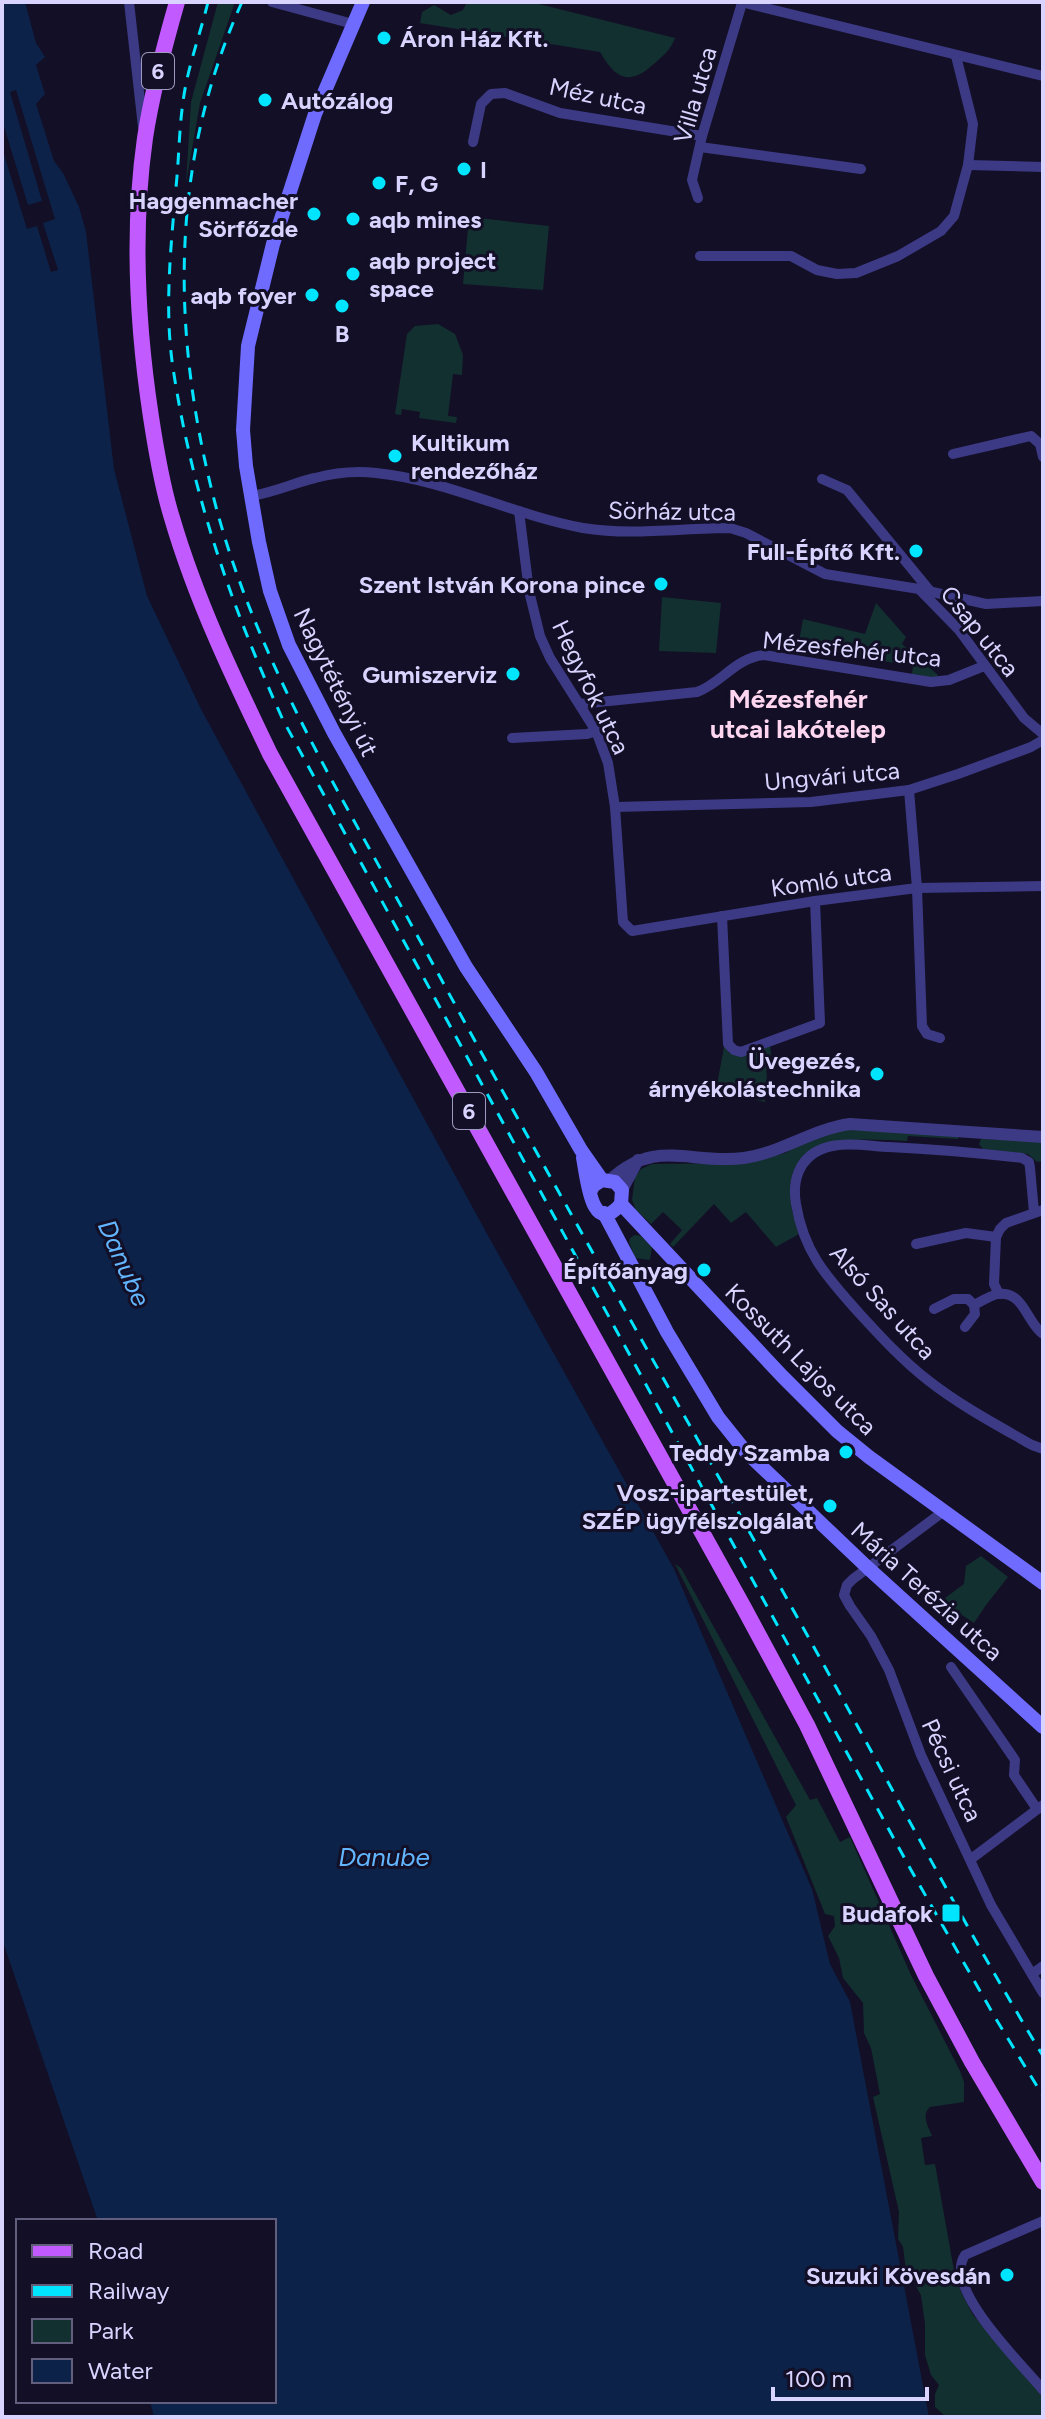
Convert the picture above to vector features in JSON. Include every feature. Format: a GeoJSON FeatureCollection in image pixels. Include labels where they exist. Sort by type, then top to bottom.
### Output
{"type":"FeatureCollection","features":[{"type":"Feature","properties":{"kind":"main road","name":"6"},"geometry":{"type":"LineString","coordinates":[[177,2],[154,89],[145,140],[139,230],[142,356],[171,516],[222,655],[270,754],[807,1725],[926,1976],[972,2062],[1043,2182]]}},
{"type":"Feature","properties":{"kind":"main road","name":"Nagytétényi út"},"geometry":{"type":"LineString","coordinates":[[363,2],[310,129],[256,305],[248,346],[244,396],[243,430],[250,496],[270,591],[289,645],[310,688],[452,942],[552,1098],[601,1183]]}},
{"type":"Feature","properties":{"kind":"main road"},"geometry":{"type":"LineString","coordinates":[[601,1183],[619,1185],[616,1204],[599,1211],[592,1204],[601,1183]]}},
{"type":"Feature","properties":{"kind":"main road","name":"Mária Terézia utca"},"geometry":{"type":"LineString","coordinates":[[616,1204],[622,1250],[705,1397],[732,1436],[764,1471],[1043,1727]]}},
{"type":"Feature","properties":{"kind":"main road","name":"Kossuth Lajos utca"},"geometry":{"type":"LineString","coordinates":[[616,1204],[816,1411],[869,1457],[1043,1583]]}},
{"type":"Feature","properties":{"kind":"street"},"geometry":{"type":"LineString","coordinates":[[129,2],[145,140]]}},
{"type":"Feature","properties":{"kind":"street"},"geometry":{"type":"LineString","coordinates":[[272,2],[353,24]]}},
{"type":"Feature","properties":{"kind":"street"},"geometry":{"type":"LineString","coordinates":[[748,3],[1043,76]]}},
{"type":"Feature","properties":{"kind":"street","name":"Villa utca"},"geometry":{"type":"LineString","coordinates":[[698,198],[692,180],[701,141],[748,3]]}},
{"type":"Feature","properties":{"kind":"street"},"geometry":{"type":"LineString","coordinates":[[700,256],[791,256],[817,270],[837,274],[856,273],[898,256],[950,223],[968,165],[973,124],[956,56]]}},
{"type":"Feature","properties":{"kind":"street","name":"Méz utca"},"geometry":{"type":"LineString","coordinates":[[473,142],[481,104],[491,94],[505,93],[560,113],[861,169]]}},
{"type":"Feature","properties":{"kind":"street"},"geometry":{"type":"LineString","coordinates":[[968,165],[1043,167]]}},
{"type":"Feature","properties":{"kind":"street"},"geometry":{"type":"LineString","coordinates":[[953,454],[1024,437],[1037,439],[1043,457]]}},
{"type":"Feature","properties":{"kind":"street","name":"Sörház utca"},"geometry":{"type":"LineString","coordinates":[[250,496],[315,478],[376,473],[419,481],[580,527],[612,532],[730,528],[746,533],[825,574],[931,591],[986,604],[1043,601]]}},
{"type":"Feature","properties":{"kind":"street"},"geometry":{"type":"LineString","coordinates":[[822,479],[847,490],[931,591]]}},
{"type":"Feature","properties":{"kind":"street","name":"Hegyfok utca"},"geometry":{"type":"LineString","coordinates":[[519,511],[529,591],[540,636],[550,658],[596,731],[608,763],[615,807],[623,922],[627,928]]}},
{"type":"Feature","properties":{"kind":"street","name":"Csap utca"},"geometry":{"type":"LineString","coordinates":[[919,589],[959,630],[1024,718],[1043,734]]}},
{"type":"Feature","properties":{"kind":"street","name":"Mézesfehér utca"},"geometry":{"type":"LineString","coordinates":[[580,704],[697,692],[706,689],[735,666],[764,655],[931,682],[949,680],[984,666]]}},
{"type":"Feature","properties":{"kind":"street"},"geometry":{"type":"LineString","coordinates":[[512,738],[596,731]]}},
{"type":"Feature","properties":{"kind":"street","name":"Ungvári utca"},"geometry":{"type":"LineString","coordinates":[[615,807],[811,802],[909,790],[973,769],[1043,740]]}},
{"type":"Feature","properties":{"kind":"street"},"geometry":{"type":"LineString","coordinates":[[909,790],[917,888],[922,1026],[927,1034],[940,1038]]}},
{"type":"Feature","properties":{"kind":"street","name":"Komló utca"},"geometry":{"type":"LineString","coordinates":[[627,928],[632,931],[917,888],[1043,886]]}},
{"type":"Feature","properties":{"kind":"street"},"geometry":{"type":"LineString","coordinates":[[722,916],[728,1044],[741,1052],[820,1023],[815,901]]}},
{"type":"Feature","properties":{"kind":"street"},"geometry":{"type":"LineString","coordinates":[[601,1183],[638,1160],[661,1155],[716,1159],[758,1155],[821,1130],[850,1124],[1043,1137]]}},
{"type":"Feature","properties":{"kind":"street"},"geometry":{"type":"LineString","coordinates":[[969,1131],[968,1151],[1022,1158],[1029,1162],[1039,1211],[1006,1223],[996,1237],[994,1284],[999,1294]]}},
{"type":"Feature","properties":{"kind":"street","name":"Alsó Sas utca"},"geometry":{"type":"LineString","coordinates":[[968,1151],[830,1146],[819,1150],[801,1166],[794,1182],[796,1208],[814,1259],[825,1276],[898,1355],[971,1410],[1043,1449]]}},
{"type":"Feature","properties":{"kind":"street"},"geometry":{"type":"LineString","coordinates":[[616,1204],[638,1160]]}},
{"type":"Feature","properties":{"kind":"street"},"geometry":{"type":"LineString","coordinates":[[916,1244],[966,1233],[996,1237]]}},
{"type":"Feature","properties":{"kind":"street"},"geometry":{"type":"LineString","coordinates":[[974,1305],[999,1294],[1016,1298],[1043,1334]]}},
{"type":"Feature","properties":{"kind":"street"},"geometry":{"type":"LineString","coordinates":[[934,1309],[954,1299],[968,1299],[974,1305],[975,1314],[965,1327]]}},
{"type":"Feature","properties":{"kind":"street"},"geometry":{"type":"LineString","coordinates":[[868,1568],[944,1511]]}},
{"type":"Feature","properties":{"kind":"street","name":"Pécsi utca"},"geometry":{"type":"LineString","coordinates":[[868,1568],[847,1585],[846,1600],[884,1661],[921,1755],[991,1905],[1043,1993]]}},
{"type":"Feature","properties":{"kind":"street"},"geometry":{"type":"LineString","coordinates":[[951,1667],[1015,1760],[1014,1775],[1040,1806],[971,1859]]}},
{"type":"Feature","properties":{"kind":"street"},"geometry":{"type":"LineString","coordinates":[[1032,1974],[1043,1966]]}},
{"type":"Feature","properties":{"kind":"street"},"geometry":{"type":"LineString","coordinates":[[1043,2221],[965,2255],[959,2270],[978,2313],[1043,2390]]}},
{"type":"Feature","properties":{"kind":"green space"},"geometry":{"type":"Polygon","coordinates":[[[218,2],[235,2],[200,103],[186,183],[191,102],[218,2]]]}},
{"type":"Feature","properties":{"kind":"green space"},"geometry":{"type":"Polygon","coordinates":[[[467,2],[531,2],[675,38],[667,52],[646,70],[624,77],[612,69],[600,52],[420,23],[422,12],[434,5],[451,15],[463,10],[467,2]]]}},
{"type":"Feature","properties":{"kind":"green space"},"geometry":{"type":"Polygon","coordinates":[[[469,217],[549,226],[543,290],[463,284],[469,217]]]}},
{"type":"Feature","properties":{"kind":"green space"},"geometry":{"type":"Polygon","coordinates":[[[438,324],[455,334],[463,355],[462,375],[453,374],[448,416],[457,417],[456,423],[419,418],[420,412],[402,409],[401,415],[395,414],[407,334],[415,326],[438,324]]]}},
{"type":"Feature","properties":{"kind":"green space"},"geometry":{"type":"Polygon","coordinates":[[[662,597],[721,603],[716,653],[659,651],[662,597]]]}},
{"type":"Feature","properties":{"kind":"green space"},"geometry":{"type":"Polygon","coordinates":[[[876,603],[906,637],[902,644],[938,675],[936,678],[912,674],[913,666],[798,647],[803,619],[865,634],[876,603]]]}},
{"type":"Feature","properties":{"kind":"green space"},"geometry":{"type":"Polygon","coordinates":[[[725,1042],[729,1053],[739,1055],[770,1046],[772,1061],[766,1066],[768,1094],[764,1095],[765,1102],[716,1090],[725,1042]]]}},
{"type":"Feature","properties":{"kind":"green space"},"geometry":{"type":"Polygon","coordinates":[[[843,1127],[959,1134],[958,1139],[908,1136],[907,1141],[847,1140],[811,1151],[799,1162],[792,1179],[791,1203],[799,1234],[776,1247],[746,1212],[731,1223],[714,1204],[673,1247],[670,1244],[682,1230],[663,1212],[651,1224],[636,1210],[632,1200],[635,1177],[641,1169],[652,1164],[744,1163],[785,1153],[815,1136],[843,1127]]]}},
{"type":"Feature","properties":{"kind":"green space"},"geometry":{"type":"Polygon","coordinates":[[[981,1139],[1043,1141],[1043,1161],[1037,1162],[1028,1154],[983,1149],[979,1144],[981,1139]]]}},
{"type":"Feature","properties":{"kind":"green space"},"geometry":{"type":"Polygon","coordinates":[[[635,1235],[641,1236],[652,1247],[650,1260],[635,1258],[629,1242],[635,1235]]]}},
{"type":"Feature","properties":{"kind":"green space"},"geometry":{"type":"Polygon","coordinates":[[[981,1556],[1008,1577],[974,1623],[953,1609],[945,1598],[964,1584],[966,1566],[981,1556]]]}},
{"type":"Feature","properties":{"kind":"green space"},"geometry":{"type":"Polygon","coordinates":[[[675,1564],[681,1568],[810,1800],[817,1798],[840,1842],[850,1837],[911,1975],[960,2071],[964,2082],[964,2102],[927,2110],[926,2121],[932,2136],[921,2138],[925,2165],[935,2164],[955,2276],[962,2294],[973,2315],[1043,2397],[1043,2417],[946,2417],[935,2407],[939,2385],[931,2375],[925,2355],[921,2295],[906,2270],[903,2247],[898,2239],[899,2212],[873,2097],[880,2094],[871,2048],[864,2033],[863,2003],[843,1978],[839,1958],[828,1936],[835,1926],[834,1916],[825,1914],[786,1817],[796,1805],[675,1564]]]}},
{"type":"Feature","properties":{"kind":"water","name":"Danube"},"geometry":{"type":"Polygon","coordinates":[[[2,2],[25,2],[36,43],[45,57],[36,65],[45,94],[36,104],[54,161],[79,207],[86,232],[114,469],[147,596],[202,711],[674,1569],[812,1889],[830,1964],[850,2002],[929,2417],[154,2417],[150,2403],[276,2403],[276,2219],[97,2219],[2,1939],[2,2]]]}},
{"type":"Feature","properties":{"kind":"pier"},"geometry":{"type":"Polygon","coordinates":[[[16,90],[55,219],[43,223],[58,270],[51,272],[37,226],[27,229],[2,148],[2,120],[28,205],[42,201],[10,92],[16,90]]]}},
{"type":"Feature","properties":{"kind":"railway"},"geometry":{"type":"LineString","coordinates":[[208,2],[187,77],[182,113],[169,278],[170,345],[181,415],[202,504],[247,634],[283,720],[911,1870],[1043,2096]]}},
{"type":"Feature","properties":{"kind":"railway"},"geometry":{"type":"LineString","coordinates":[[242,2],[219,60],[202,120],[191,179],[185,240],[185,300],[197,422],[210,483],[223,532],[257,626],[298,716],[518,1119],[959,1911],[1043,2056]]}},
{"type":"Feature","properties":{"kind":"place","name":"Áron Ház Kft."},"geometry":{"type":"Point","coordinates":[384,38]}},
{"type":"Feature","properties":{"kind":"place","name":"Autózálog"},"geometry":{"type":"Point","coordinates":[265,100]}},
{"type":"Feature","properties":{"kind":"place","name":"I"},"geometry":{"type":"Point","coordinates":[464,169]}},
{"type":"Feature","properties":{"kind":"place","name":"F, G"},"geometry":{"type":"Point","coordinates":[379,183]}},
{"type":"Feature","properties":{"kind":"place","name":"Haggenmacher Sörfőzde"},"geometry":{"type":"Point","coordinates":[314,214]}},
{"type":"Feature","properties":{"kind":"place","name":"aqb mines"},"geometry":{"type":"Point","coordinates":[353,219]}},
{"type":"Feature","properties":{"kind":"place","name":"aqb project space"},"geometry":{"type":"Point","coordinates":[353,274]}},
{"type":"Feature","properties":{"kind":"place","name":"aqb foyer"},"geometry":{"type":"Point","coordinates":[312,295]}},
{"type":"Feature","properties":{"kind":"place","name":"B"},"geometry":{"type":"Point","coordinates":[342,306]}},
{"type":"Feature","properties":{"kind":"place","name":"Kultikum rendezőház"},"geometry":{"type":"Point","coordinates":[395,456]}},
{"type":"Feature","properties":{"kind":"place","name":"Full-Építő Kft."},"geometry":{"type":"Point","coordinates":[916,551]}},
{"type":"Feature","properties":{"kind":"place","name":"Szent István Korona pince"},"geometry":{"type":"Point","coordinates":[661,584]}},
{"type":"Feature","properties":{"kind":"place","name":"Gumiszerviz"},"geometry":{"type":"Point","coordinates":[513,674]}},
{"type":"Feature","properties":{"kind":"place","name":"Üvegezés, árnyékolástechnika"},"geometry":{"type":"Point","coordinates":[877,1074]}},
{"type":"Feature","properties":{"kind":"place","name":"Építőanyag"},"geometry":{"type":"Point","coordinates":[704,1270]}},
{"type":"Feature","properties":{"kind":"place","name":"Teddy Szamba"},"geometry":{"type":"Point","coordinates":[846,1452]}},
{"type":"Feature","properties":{"kind":"place","name":"Vosz-ipartestület, SZÉP ügyfélszolgálat"},"geometry":{"type":"Point","coordinates":[830,1506]}},
{"type":"Feature","properties":{"kind":"place","name":"Budafok"},"geometry":{"type":"Point","coordinates":[951,1913]}},
{"type":"Feature","properties":{"kind":"place","name":"Suzuki Kövesdán"},"geometry":{"type":"Point","coordinates":[1007,2275]}},
{"type":"Feature","properties":{"kind":"district","name":"Mézesfehér utcai lakótelep"},"geometry":{"type":"Point","coordinates":[798,714]}}]}
